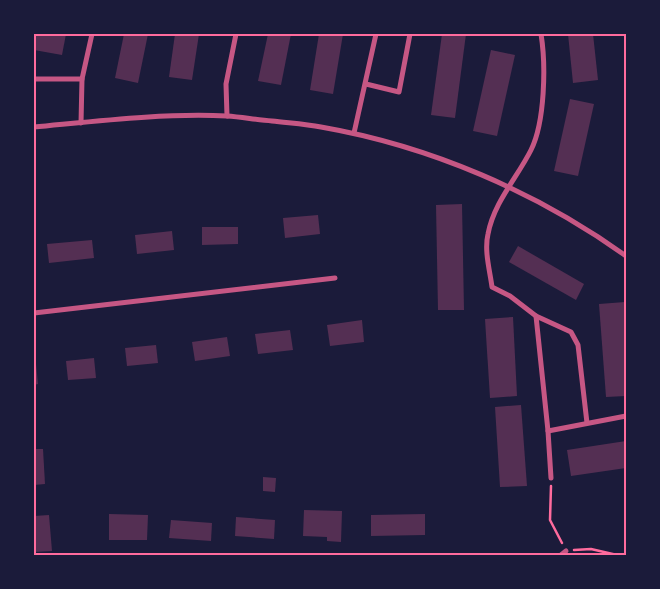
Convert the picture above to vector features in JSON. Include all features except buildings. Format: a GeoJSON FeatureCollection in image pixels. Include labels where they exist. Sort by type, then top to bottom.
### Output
{"type":"FeatureCollection","features":[{"type":"Feature","properties":{"kind":"street"},"geometry":{"type":"LineString","coordinates":[[81,123],[82,79],[92,34]]}},
{"type":"Feature","properties":{"kind":"street"},"geometry":{"type":"LineString","coordinates":[[228,116],[226,84],[236,34]]}},
{"type":"Feature","properties":{"kind":"street"},"geometry":{"type":"LineString","coordinates":[[354,133],[376,34]]}},
{"type":"Feature","properties":{"kind":"street"},"geometry":{"type":"LineString","coordinates":[[366,84],[399,92],[410,34]]}},
{"type":"Feature","properties":{"kind":"street"},"geometry":{"type":"LineString","coordinates":[[541,34],[544,92],[540,118],[532,149],[508,187],[493,218],[487,236],[488,260],[492,287],[510,296],[536,316],[571,332],[578,345],[588,424]]}},
{"type":"Feature","properties":{"kind":"street"},"geometry":{"type":"LineString","coordinates":[[34,79],[82,79]]}},
{"type":"Feature","properties":{"kind":"street"},"geometry":{"type":"LineString","coordinates":[[34,127],[171,116],[228,116],[354,133],[427,154],[508,187],[556,210],[626,256]]}},
{"type":"Feature","properties":{"kind":"street"},"geometry":{"type":"LineString","coordinates":[[34,313],[335,278]]}},
{"type":"Feature","properties":{"kind":"street"},"geometry":{"type":"LineString","coordinates":[[536,316],[551,478]]}},
{"type":"Feature","properties":{"kind":"street"},"geometry":{"type":"LineString","coordinates":[[548,431],[626,416]]}},
{"type":"Feature","properties":{"kind":"path"},"geometry":{"type":"LineString","coordinates":[[551,478],[550,520],[564,553],[591,549],[617,555]]}}]}
